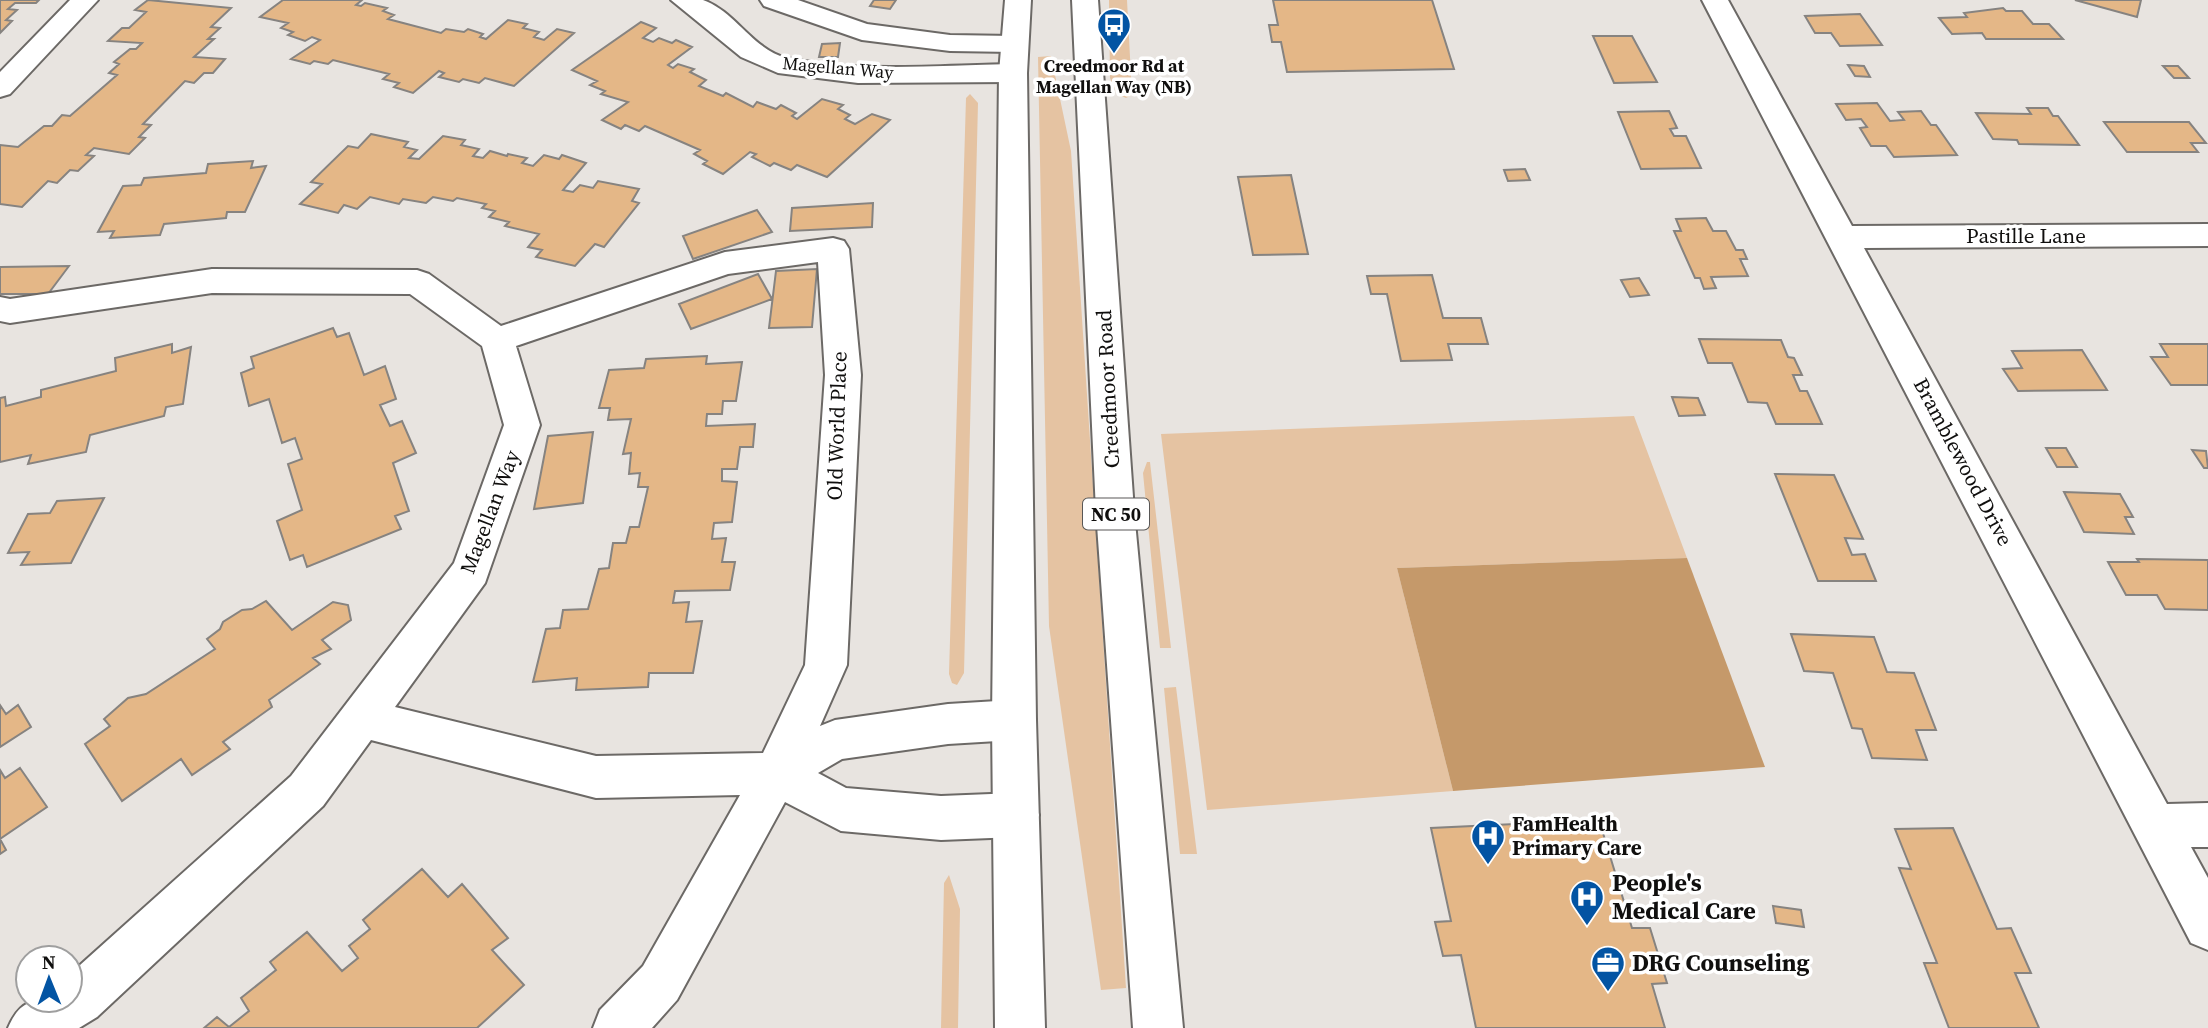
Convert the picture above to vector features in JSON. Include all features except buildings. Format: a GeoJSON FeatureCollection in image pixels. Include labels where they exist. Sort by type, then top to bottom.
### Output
{"type":"FeatureCollection","features":[{"type":"Feature","properties":{"kind":"street"},"geometry":{"type":"LineString","coordinates":[[0,88],[85,0]]}},
{"type":"Feature","properties":{"kind":"street","name":"Magellan Way"},"geometry":{"type":"LineString","coordinates":[[684,0],[715,20],[751,51],[778,65],[858,74],[1014,58]]}},
{"type":"Feature","properties":{"kind":"street","name":"Magellan Way"},"geometry":{"type":"LineString","coordinates":[[773,0],[862,32],[950,43],[1014,58]]}},
{"type":"Feature","properties":{"kind":"street"},"geometry":{"type":"LineString","coordinates":[[1018,0],[1014,58],[1014,720],[1020,1028]]}},
{"type":"Feature","properties":{"kind":"street","name":"Creedmoor Road"},"geometry":{"type":"LineString","coordinates":[[1084,0],[1115,511],[1158,1028]]}},
{"type":"Feature","properties":{"kind":"street","name":"Bramblewood Drive"},"geometry":{"type":"LineString","coordinates":[[1715,0],[2208,926]]}},
{"type":"Feature","properties":{"kind":"street","name":"Pastille Lane"},"geometry":{"type":"LineString","coordinates":[[1843,237],[2208,235]]}},
{"type":"Feature","properties":{"kind":"street","name":"Old World Place"},"geometry":{"type":"LineString","coordinates":[[497,340],[725,263],[833,250],[843,375],[826,665],[776,774],[660,983],[618,1028]]}},
{"type":"Feature","properties":{"kind":"street"},"geometry":{"type":"LineString","coordinates":[[0,309],[10,311],[212,281],[417,282],[497,340]]}},
{"type":"Feature","properties":{"kind":"street","name":"Magellan Way"},"geometry":{"type":"LineString","coordinates":[[33,1028],[79,999],[307,791],[471,571],[522,425],[497,340]]}},
{"type":"Feature","properties":{"kind":"street"},"geometry":{"type":"LineString","coordinates":[[362,718],[596,777],[776,774],[835,740],[948,724],[1014,720]]}},
{"type":"Feature","properties":{"kind":"street"},"geometry":{"type":"LineString","coordinates":[[776,774],[841,809],[941,818],[1016,815]]}},
{"type":"Feature","properties":{"kind":"street"},"geometry":{"type":"LineString","coordinates":[[2155,825],[2208,825]]}},
{"type":"Feature","properties":{"kind":"shaded area"},"geometry":{"type":"Polygon","coordinates":[[[1109,0],[1127,0],[1132,95],[1126,98],[1117,94],[1110,78],[1109,0]]]}},
{"type":"Feature","properties":{"kind":"shaded area"},"geometry":{"type":"Polygon","coordinates":[[[1051,56],[1071,151],[1126,988],[1101,990],[1049,626],[1038,57],[1051,56]]]}},
{"type":"Feature","properties":{"kind":"shaded area"},"geometry":{"type":"Polygon","coordinates":[[[970,94],[978,103],[964,673],[957,685],[952,683],[949,674],[966,98],[970,94]]]}},
{"type":"Feature","properties":{"kind":"shaded area"},"geometry":{"type":"Polygon","coordinates":[[[1634,416],[1687,558],[1397,568],[1453,791],[1207,810],[1161,434],[1634,416]]]}},
{"type":"Feature","properties":{"kind":"shaded area"},"geometry":{"type":"Polygon","coordinates":[[[1147,462],[1150,462],[1171,648],[1160,648],[1143,473],[1147,462]]]}},
{"type":"Feature","properties":{"kind":"shaded area"},"geometry":{"type":"Polygon","coordinates":[[[1687,558],[1765,767],[1453,791],[1397,568],[1687,558]]]}},
{"type":"Feature","properties":{"kind":"shaded area"},"geometry":{"type":"Polygon","coordinates":[[[1176,687],[1197,854],[1180,854],[1164,688],[1176,687]]]}},
{"type":"Feature","properties":{"kind":"shaded area"},"geometry":{"type":"Polygon","coordinates":[[[949,875],[960,909],[958,1028],[941,1028],[944,883],[949,875]]]}},
{"type":"Feature","properties":{"kind":"place","name":"Creedmoor Rd at Magellan Way (NB)"},"geometry":{"type":"Point","coordinates":[1114,55]}},
{"type":"Feature","properties":{"kind":"place","name":"FamHealth Primary Care"},"geometry":{"type":"Point","coordinates":[1488,866]}},
{"type":"Feature","properties":{"kind":"place","name":"People's Medical Care"},"geometry":{"type":"Point","coordinates":[1587,927]}},
{"type":"Feature","properties":{"kind":"place","name":"DRG Counseling"},"geometry":{"type":"Point","coordinates":[1608,993]}}]}
